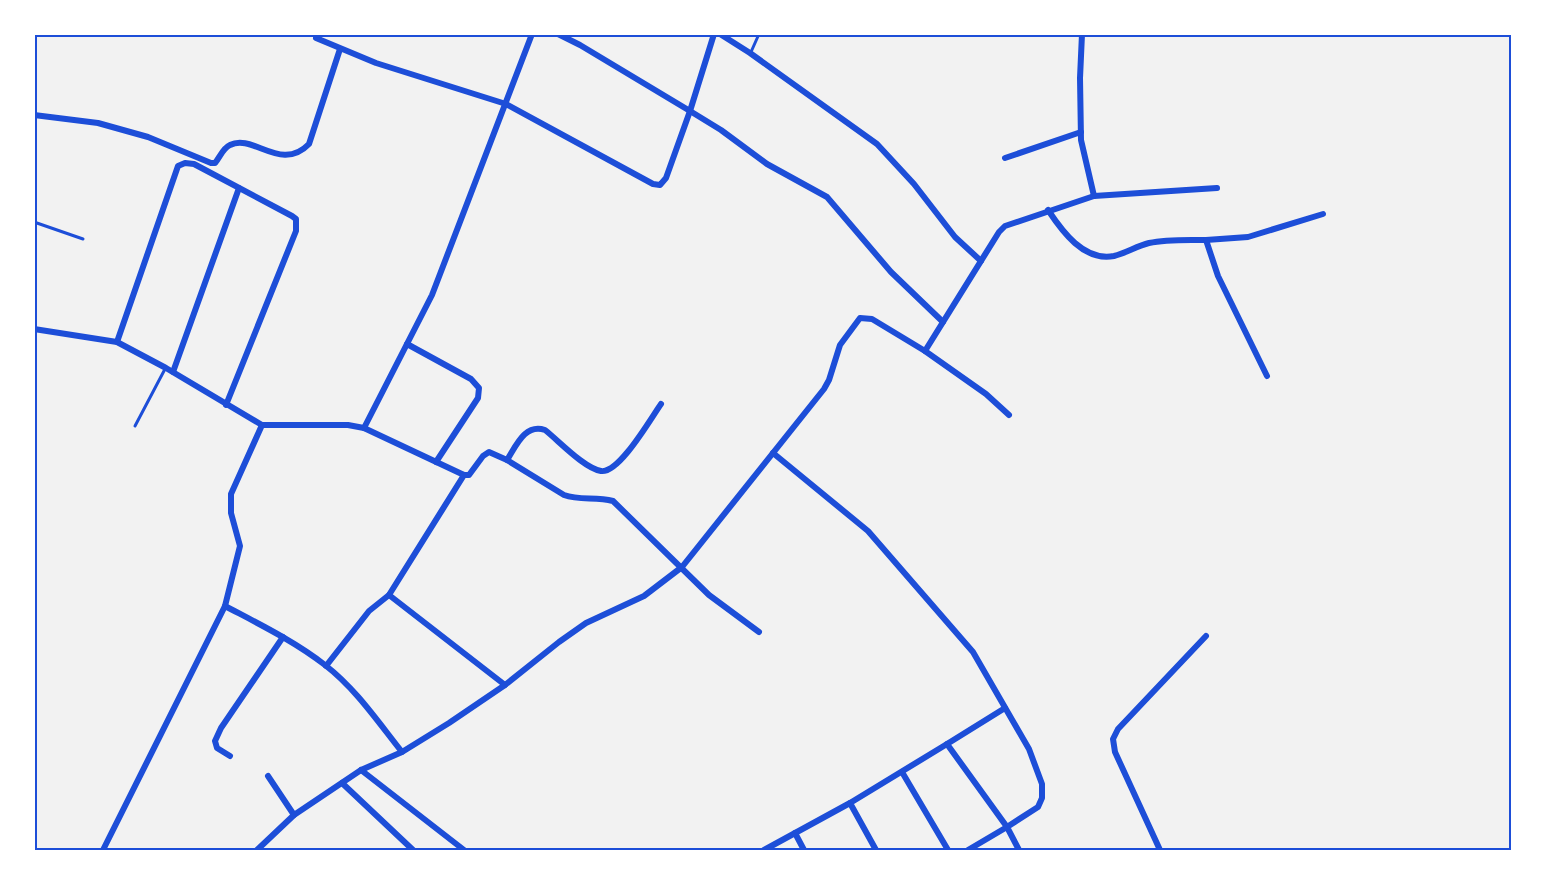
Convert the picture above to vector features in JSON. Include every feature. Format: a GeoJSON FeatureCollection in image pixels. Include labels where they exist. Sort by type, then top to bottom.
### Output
{"type":"FeatureCollection","features":[{"type":"Feature","properties":{"kind":"street"},"geometry":{"type":"LineString","coordinates":[[364,428],[432,295],[532,34]]}},
{"type":"Feature","properties":{"kind":"street"},"geometry":{"type":"LineString","coordinates":[[558,34],[721,130],[767,164],[827,197],[891,272],[943,322]]}},
{"type":"Feature","properties":{"kind":"street"},"geometry":{"type":"LineString","coordinates":[[315,38],[340,49],[506,104],[653,184],[660,184],[666,178],[714,34]]}},
{"type":"Feature","properties":{"kind":"street"},"geometry":{"type":"LineString","coordinates":[[720,34],[877,144],[914,184],[955,237],[981,261]]}},
{"type":"Feature","properties":{"kind":"street"},"geometry":{"type":"LineString","coordinates":[[1082,34],[1081,132],[1084,158],[1094,195]]}},
{"type":"Feature","properties":{"kind":"street"},"geometry":{"type":"LineString","coordinates":[[34,115],[98,123],[128,131],[211,163],[215,163],[224,149],[231,144],[239,143],[273,153],[293,155],[301,152],[309,144],[340,49]]}},
{"type":"Feature","properties":{"kind":"street"},"geometry":{"type":"LineString","coordinates":[[1005,158],[1081,132]]}},
{"type":"Feature","properties":{"kind":"street"},"geometry":{"type":"LineString","coordinates":[[117,342],[178,166],[185,163],[194,164],[292,216],[296,219],[297,225],[226,405]]}},
{"type":"Feature","properties":{"kind":"street"},"geometry":{"type":"LineString","coordinates":[[173,372],[239,188]]}},
{"type":"Feature","properties":{"kind":"street"},"geometry":{"type":"LineString","coordinates":[[926,351],[1002,228],[1015,221],[1094,195],[1217,188]]}},
{"type":"Feature","properties":{"kind":"street"},"geometry":{"type":"LineString","coordinates":[[1048,210],[1073,240],[1087,252],[1102,257],[1117,255],[1149,243],[1248,237],[1323,214]]}},
{"type":"Feature","properties":{"kind":"street"},"geometry":{"type":"LineString","coordinates":[[1206,240],[1218,276],[1267,376]]}},
{"type":"Feature","properties":{"kind":"street"},"geometry":{"type":"LineString","coordinates":[[257,850],[294,814],[361,770],[402,752],[505,685],[586,623],[644,596],[682,567],[824,389],[840,345],[860,318],[872,319],[926,351],[986,394],[1009,415]]}},
{"type":"Feature","properties":{"kind":"street"},"geometry":{"type":"LineString","coordinates":[[34,329],[117,342],[262,425],[348,425],[364,428],[464,475],[469,475],[486,453],[494,453],[564,495],[573,498],[613,501],[709,595],[759,632]]}},
{"type":"Feature","properties":{"kind":"street"},"geometry":{"type":"LineString","coordinates":[[407,344],[471,379],[479,388],[478,398],[436,462]]}},
{"type":"Feature","properties":{"kind":"street"},"geometry":{"type":"LineString","coordinates":[[507,460],[524,435],[530,429],[537,427],[545,430],[589,465],[602,471],[610,470],[620,462],[661,404]]}},
{"type":"Feature","properties":{"kind":"street"},"geometry":{"type":"LineString","coordinates":[[103,850],[225,606],[240,546],[231,513],[231,494],[262,425]]}},
{"type":"Feature","properties":{"kind":"street"},"geometry":{"type":"LineString","coordinates":[[773,453],[881,544],[973,652],[1029,749],[1042,784],[1042,798],[1038,807],[968,850]]}},
{"type":"Feature","properties":{"kind":"street"},"geometry":{"type":"LineString","coordinates":[[326,666],[369,611],[389,595],[464,475]]}},
{"type":"Feature","properties":{"kind":"street"},"geometry":{"type":"LineString","coordinates":[[389,595],[505,685]]}},
{"type":"Feature","properties":{"kind":"street"},"geometry":{"type":"LineString","coordinates":[[225,606],[284,637],[326,666],[355,693],[402,752]]}},
{"type":"Feature","properties":{"kind":"street"},"geometry":{"type":"LineString","coordinates":[[1160,850],[1115,752],[1113,739],[1118,729],[1206,636]]}},
{"type":"Feature","properties":{"kind":"street"},"geometry":{"type":"LineString","coordinates":[[230,756],[217,748],[215,741],[237,703],[284,637]]}},
{"type":"Feature","properties":{"kind":"street"},"geometry":{"type":"LineString","coordinates":[[764,850],[850,803],[1005,708]]}},
{"type":"Feature","properties":{"kind":"street"},"geometry":{"type":"LineString","coordinates":[[947,744],[1007,827],[1019,850]]}},
{"type":"Feature","properties":{"kind":"street"},"geometry":{"type":"LineString","coordinates":[[361,770],[464,850]]}},
{"type":"Feature","properties":{"kind":"street"},"geometry":{"type":"LineString","coordinates":[[902,772],[948,850]]}},
{"type":"Feature","properties":{"kind":"street"},"geometry":{"type":"LineString","coordinates":[[268,776],[294,814]]}},
{"type":"Feature","properties":{"kind":"street"},"geometry":{"type":"LineString","coordinates":[[342,783],[413,850]]}},
{"type":"Feature","properties":{"kind":"street"},"geometry":{"type":"LineString","coordinates":[[850,803],[876,850]]}},
{"type":"Feature","properties":{"kind":"street"},"geometry":{"type":"LineString","coordinates":[[795,833],[804,850]]}},
{"type":"Feature","properties":{"kind":"lane"},"geometry":{"type":"LineString","coordinates":[[750,53],[759,34]]}},
{"type":"Feature","properties":{"kind":"lane"},"geometry":{"type":"LineString","coordinates":[[34,222],[83,239]]}},
{"type":"Feature","properties":{"kind":"lane"},"geometry":{"type":"LineString","coordinates":[[135,426],[166,368]]}}]}
